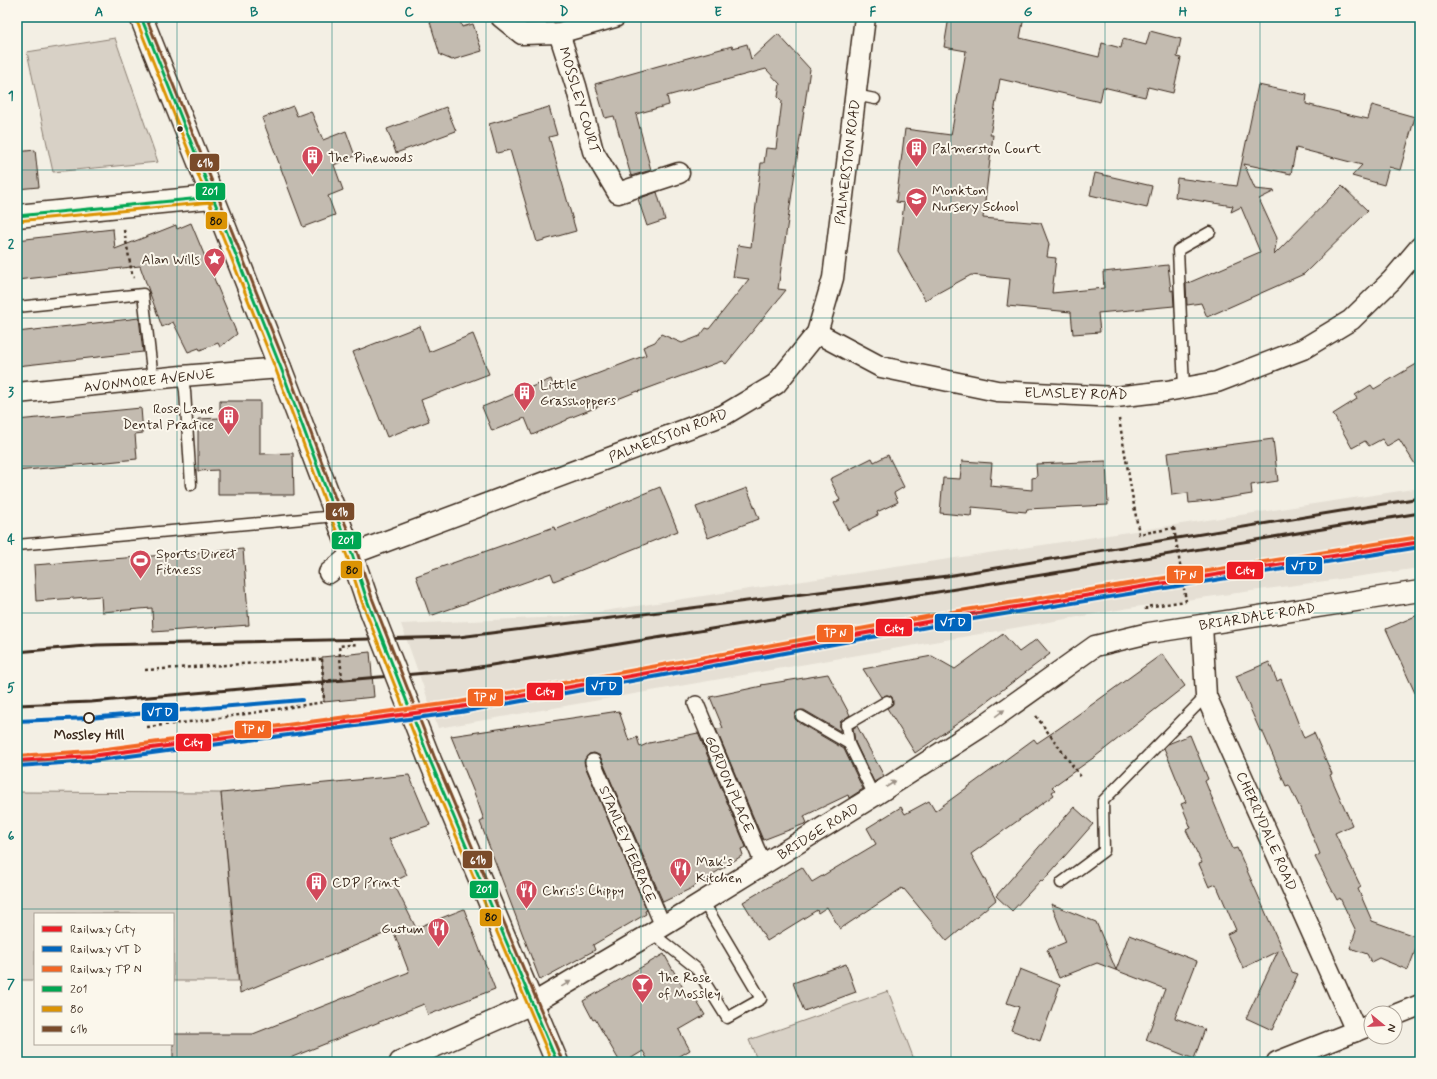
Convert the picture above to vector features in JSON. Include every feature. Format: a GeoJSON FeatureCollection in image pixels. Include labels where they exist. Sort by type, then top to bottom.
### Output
{"type":"FeatureCollection","features":[{"type":"Feature","properties":{"kind":"street"},"geometry":{"type":"LineString","coordinates":[[141,17],[281,368],[336,516],[352,554],[367,600],[429,758],[557,1062]]}},
{"type":"Feature","properties":{"kind":"street"},"geometry":{"type":"LineString","coordinates":[[501,17],[522,34],[559,33],[615,17]]}},
{"type":"Feature","properties":{"kind":"street","name":"PALMERSTON ROAD"},"geometry":{"type":"LineString","coordinates":[[329,573],[352,554],[724,415],[776,384],[817,333],[833,278],[865,17]]}},
{"type":"Feature","properties":{"kind":"street","name":"MOSSLEY COURT"},"geometry":{"type":"LineString","coordinates":[[559,33],[576,86],[593,151],[618,192],[679,173]]}},
{"type":"Feature","properties":{"kind":"street"},"geometry":{"type":"LineString","coordinates":[[17,216],[212,197]]}},
{"type":"Feature","properties":{"kind":"street","name":"ELMSLEY ROAD"},"geometry":{"type":"LineString","coordinates":[[817,333],[881,367],[997,391],[1116,397],[1167,391],[1217,382],[1303,349],[1351,320],[1392,280],[1420,247]]}},
{"type":"Feature","properties":{"kind":"street","name":"AVONMORE AVENUE"},"geometry":{"type":"LineString","coordinates":[[17,393],[182,376],[281,368]]}},
{"type":"Feature","properties":{"kind":"street","name":"BRIARDALE ROAD"},"geometry":{"type":"LineString","coordinates":[[1095,646],[1149,633],[1420,591]]}},
{"type":"Feature","properties":{"kind":"street","name":"CHERRYDALE ROAD"},"geometry":{"type":"LineString","coordinates":[[1202,625],[1206,696],[1363,1026]]}},
{"type":"Feature","properties":{"kind":"street","name":"BRIDGE ROAD"},"geometry":{"type":"LineString","coordinates":[[400,1062],[532,1004],[658,929],[874,796],[984,725],[1095,646]]}},
{"type":"Feature","properties":{"kind":"street","name":"GORDON PLACE"},"geometry":{"type":"LineString","coordinates":[[696,704],[764,864]]}},
{"type":"Feature","properties":{"kind":"street","name":"STANLEY TERRACE"},"geometry":{"type":"LineString","coordinates":[[593,762],[658,929]]}},
{"type":"Feature","properties":{"kind":"street"},"geometry":{"type":"LineString","coordinates":[[1403,1012],[1420,1005]]}},
{"type":"Feature","properties":{"kind":"street"},"geometry":{"type":"LineString","coordinates":[[1277,1062],[1363,1028]]}},
{"type":"Feature","properties":{"kind":"lane"},"geometry":{"type":"LineString","coordinates":[[855,96],[875,99]]}},
{"type":"Feature","properties":{"kind":"lane"},"geometry":{"type":"LineString","coordinates":[[1184,388],[1178,250],[1210,232]]}},
{"type":"Feature","properties":{"kind":"lane"},"geometry":{"type":"LineString","coordinates":[[17,307],[143,294],[153,379]]}},
{"type":"Feature","properties":{"kind":"lane"},"geometry":{"type":"LineString","coordinates":[[182,376],[186,391],[191,485]]}},
{"type":"Feature","properties":{"kind":"lane"},"geometry":{"type":"LineString","coordinates":[[17,545],[336,516]]}},
{"type":"Feature","properties":{"kind":"lane"},"geometry":{"type":"LineString","coordinates":[[1061,884],[1104,852],[1103,801],[1206,696]]}},
{"type":"Feature","properties":{"kind":"lane"},"geometry":{"type":"LineString","coordinates":[[874,796],[849,744],[846,725],[887,701]]}},
{"type":"Feature","properties":{"kind":"lane"},"geometry":{"type":"LineString","coordinates":[[801,716],[849,744]]}},
{"type":"Feature","properties":{"kind":"lane"},"geometry":{"type":"LineString","coordinates":[[658,929],[696,968],[726,1018],[761,999],[703,901]]}},
{"type":"Feature","properties":{"kind":"path"},"geometry":{"type":"LineString","coordinates":[[119,206],[132,274],[143,294]]}},
{"type":"Feature","properties":{"kind":"path"},"geometry":{"type":"LineString","coordinates":[[1116,397],[1138,534],[1174,528],[1186,601],[1146,607]]}},
{"type":"Feature","properties":{"kind":"path"},"geometry":{"type":"LineString","coordinates":[[323,681],[342,679],[339,641]]}},
{"type":"Feature","properties":{"kind":"path"},"geometry":{"type":"LineString","coordinates":[[339,646],[360,644]]}},
{"type":"Feature","properties":{"kind":"path"},"geometry":{"type":"LineString","coordinates":[[145,670],[322,660],[324,702],[206,720],[147,727]]}},
{"type":"Feature","properties":{"kind":"path"},"geometry":{"type":"LineString","coordinates":[[1023,697],[1081,777]]}},
{"type":"Feature","properties":{"kind":"shaded area"},"geometry":{"type":"Polygon","coordinates":[[[115,38],[158,162],[53,172],[27,52],[115,38]]]}},
{"type":"Feature","properties":{"kind":"shaded area"},"geometry":{"type":"Polygon","coordinates":[[[1420,488],[1420,568],[1135,607],[438,728],[401,624],[564,617],[1420,488]]]}},
{"type":"Feature","properties":{"kind":"shaded area"},"geometry":{"type":"Polygon","coordinates":[[[17,792],[221,793],[238,981],[174,981],[174,913],[34,913],[34,980],[17,980],[17,792]]]}},
{"type":"Feature","properties":{"kind":"shaded area"},"geometry":{"type":"Polygon","coordinates":[[[888,991],[915,1062],[758,1062],[749,1040],[888,991]]]}},
{"type":"Feature","properties":{"kind":"building"},"geometry":{"type":"Polygon","coordinates":[[[446,17],[459,17],[462,27],[473,24],[482,51],[452,60],[440,55],[430,22],[446,17]]]}},
{"type":"Feature","properties":{"kind":"building"},"geometry":{"type":"Polygon","coordinates":[[[949,17],[1024,17],[1020,38],[1099,57],[1102,43],[1121,48],[1123,39],[1146,45],[1150,31],[1181,39],[1177,57],[1181,58],[1173,93],[1148,87],[1145,97],[1103,87],[1100,102],[1000,79],[990,135],[993,135],[983,218],[1041,223],[1049,244],[1047,257],[1056,258],[1052,293],[1104,288],[1103,272],[1168,265],[1171,291],[1173,290],[1174,306],[1098,313],[1100,332],[1073,334],[1071,312],[1007,306],[1010,279],[971,275],[925,300],[898,251],[904,203],[896,202],[905,129],[951,135],[966,51],[944,47],[949,17]]]}},
{"type":"Feature","properties":{"kind":"building"},"geometry":{"type":"Polygon","coordinates":[[[778,34],[810,69],[778,289],[786,290],[726,364],[722,361],[638,391],[567,419],[532,435],[525,418],[492,431],[482,407],[551,379],[555,390],[646,355],[643,347],[655,342],[661,334],[682,343],[700,336],[706,328],[709,329],[749,279],[733,277],[738,245],[751,247],[761,163],[764,163],[766,148],[776,149],[782,101],[778,97],[780,84],[766,69],[667,96],[669,105],[636,114],[651,170],[631,176],[614,116],[605,118],[595,84],[732,46],[733,48],[747,44],[751,59],[778,34]]]}},
{"type":"Feature","properties":{"kind":"building"},"geometry":{"type":"Polygon","coordinates":[[[1258,85],[1307,95],[1306,104],[1368,119],[1372,105],[1415,117],[1400,170],[1389,167],[1384,185],[1352,176],[1362,165],[1296,148],[1291,174],[1244,164],[1255,189],[1275,191],[1259,199],[1277,238],[1274,255],[1342,186],[1368,211],[1304,274],[1207,317],[1201,303],[1187,305],[1186,284],[1260,252],[1241,207],[1231,212],[1233,206],[1175,197],[1177,178],[1237,186],[1258,85]]]}},
{"type":"Feature","properties":{"kind":"building","name":"The Pinewoods"},"geometry":{"type":"Polygon","coordinates":[[[293,106],[297,116],[311,111],[323,140],[346,131],[355,156],[334,165],[343,190],[328,196],[335,215],[303,227],[262,118],[293,106]]]}},
{"type":"Feature","properties":{"kind":"building"},"geometry":{"type":"Polygon","coordinates":[[[446,107],[456,131],[396,153],[387,129],[446,107]]]}},
{"type":"Feature","properties":{"kind":"building"},"geometry":{"type":"Polygon","coordinates":[[[549,107],[557,135],[549,137],[576,231],[537,242],[510,150],[497,153],[489,124],[549,107]]]}},
{"type":"Feature","properties":{"kind":"building"},"geometry":{"type":"Polygon","coordinates":[[[35,150],[39,187],[17,189],[17,152],[35,150]]]}},
{"type":"Feature","properties":{"kind":"building"},"geometry":{"type":"Polygon","coordinates":[[[1095,173],[1152,186],[1147,208],[1090,195],[1095,173]]]}},
{"type":"Feature","properties":{"kind":"building"},"geometry":{"type":"Polygon","coordinates":[[[657,192],[665,220],[647,226],[638,199],[657,192]]]}},
{"type":"Feature","properties":{"kind":"building"},"geometry":{"type":"Polygon","coordinates":[[[191,223],[237,334],[220,347],[218,343],[200,350],[199,348],[188,352],[173,322],[162,327],[140,266],[17,280],[17,240],[113,229],[115,249],[176,225],[177,229],[191,223]]]}},
{"type":"Feature","properties":{"kind":"building"},"geometry":{"type":"Polygon","coordinates":[[[139,318],[143,352],[17,366],[17,332],[139,318]]]}},
{"type":"Feature","properties":{"kind":"building"},"geometry":{"type":"Polygon","coordinates":[[[420,326],[429,352],[473,334],[489,374],[421,400],[429,421],[387,437],[353,352],[420,326]]]}},
{"type":"Feature","properties":{"kind":"building"},"geometry":{"type":"Polygon","coordinates":[[[1420,362],[1420,472],[1399,439],[1387,446],[1382,439],[1369,446],[1365,441],[1352,448],[1333,414],[1357,399],[1355,395],[1371,385],[1374,389],[1420,362]]]}},
{"type":"Feature","properties":{"kind":"building"},"geometry":{"type":"Polygon","coordinates":[[[220,401],[260,401],[260,454],[293,453],[294,495],[218,495],[218,470],[198,471],[198,419],[220,418],[220,401]]]}},
{"type":"Feature","properties":{"kind":"building"},"geometry":{"type":"Polygon","coordinates":[[[141,408],[143,433],[135,434],[137,459],[17,471],[17,420],[141,408]]]}},
{"type":"Feature","properties":{"kind":"building"},"geometry":{"type":"Polygon","coordinates":[[[1273,439],[1278,481],[1251,485],[1252,494],[1208,501],[1189,503],[1188,493],[1172,495],[1167,453],[1273,439]]]}},
{"type":"Feature","properties":{"kind":"building"},"geometry":{"type":"Polygon","coordinates":[[[888,455],[904,487],[894,493],[898,502],[877,512],[878,515],[848,530],[834,503],[840,500],[830,479],[872,458],[874,462],[888,455]]]}},
{"type":"Feature","properties":{"kind":"building"},"geometry":{"type":"Polygon","coordinates":[[[962,461],[992,463],[990,486],[1032,490],[1032,478],[1037,477],[1036,464],[1106,461],[1108,505],[1027,509],[1026,512],[972,507],[971,516],[940,513],[943,478],[960,479],[962,461]]]}},
{"type":"Feature","properties":{"kind":"building"},"geometry":{"type":"Polygon","coordinates":[[[660,487],[678,531],[554,581],[551,573],[430,616],[416,576],[554,527],[555,530],[660,487]]]}},
{"type":"Feature","properties":{"kind":"building"},"geometry":{"type":"Polygon","coordinates":[[[747,488],[759,519],[708,538],[696,507],[747,488]]]}},
{"type":"Feature","properties":{"kind":"building","name":"Sports Direct Fitness"},"geometry":{"type":"Polygon","coordinates":[[[243,549],[249,625],[153,632],[152,608],[102,612],[101,596],[36,601],[34,565],[243,549]]]}},
{"type":"Feature","properties":{"kind":"building"},"geometry":{"type":"Polygon","coordinates":[[[1420,614],[1420,704],[1386,629],[1420,614]]]}},
{"type":"Feature","properties":{"kind":"building"},"geometry":{"type":"Polygon","coordinates":[[[1003,634],[1019,652],[1037,639],[1050,654],[961,721],[915,753],[887,708],[893,704],[892,697],[887,695],[881,697],[863,669],[932,656],[955,669],[1003,634]]]}},
{"type":"Feature","properties":{"kind":"building"},"geometry":{"type":"Polygon","coordinates":[[[370,652],[374,697],[324,702],[322,657],[370,652]]]}},
{"type":"Feature","properties":{"kind":"building"},"geometry":{"type":"Polygon","coordinates":[[[1162,654],[1185,686],[1096,756],[1052,787],[1055,790],[1052,792],[1054,795],[971,854],[996,900],[947,941],[902,888],[840,929],[827,907],[818,913],[817,910],[767,941],[743,902],[802,867],[812,882],[876,844],[867,828],[901,807],[905,814],[929,801],[935,811],[1034,739],[1037,743],[1162,654]]]}},
{"type":"Feature","properties":{"kind":"building"},"geometry":{"type":"Polygon","coordinates":[[[1269,662],[1277,681],[1281,679],[1304,738],[1314,733],[1332,774],[1330,775],[1352,825],[1335,833],[1361,887],[1358,889],[1372,921],[1420,938],[1408,970],[1379,958],[1371,962],[1367,954],[1350,948],[1356,931],[1340,898],[1337,900],[1315,857],[1320,854],[1305,818],[1289,785],[1286,786],[1262,730],[1260,731],[1236,676],[1269,662]]]}},
{"type":"Feature","properties":{"kind":"building"},"geometry":{"type":"Polygon","coordinates":[[[828,674],[850,715],[840,722],[840,731],[804,710],[797,711],[795,719],[844,749],[863,789],[849,798],[848,795],[804,816],[807,823],[763,840],[716,729],[723,728],[710,697],[762,686],[761,685],[828,674]]]}},
{"type":"Feature","properties":{"kind":"building"},"geometry":{"type":"Polygon","coordinates":[[[619,711],[629,741],[637,737],[640,747],[649,743],[698,733],[746,847],[741,849],[743,855],[690,889],[663,902],[601,758],[599,755],[594,753],[589,754],[584,761],[585,766],[647,910],[645,911],[646,914],[593,945],[595,950],[540,980],[480,822],[484,820],[477,800],[451,736],[619,711]]]}},
{"type":"Feature","properties":{"kind":"building"},"geometry":{"type":"Polygon","coordinates":[[[857,726],[884,776],[874,782],[855,742],[853,728],[857,726]]]}},
{"type":"Feature","properties":{"kind":"building"},"geometry":{"type":"Polygon","coordinates":[[[1190,735],[1208,779],[1205,781],[1233,849],[1237,848],[1292,972],[1298,974],[1272,1030],[1246,1018],[1278,951],[1243,968],[1227,934],[1236,930],[1216,884],[1209,887],[1199,864],[1202,863],[1186,830],[1191,828],[1181,804],[1186,802],[1164,748],[1168,744],[1190,735]]]}},
{"type":"Feature","properties":{"kind":"building","name":"CDP Print"},"geometry":{"type":"Polygon","coordinates":[[[409,775],[430,825],[389,839],[407,875],[393,882],[416,928],[464,909],[495,989],[428,1015],[424,1004],[280,1062],[173,1062],[174,1034],[253,1034],[409,972],[393,930],[240,993],[221,793],[409,775]]]}},
{"type":"Feature","properties":{"kind":"building"},"geometry":{"type":"Polygon","coordinates":[[[1074,807],[1093,824],[1042,882],[1041,880],[1012,911],[996,896],[1074,807]]]}},
{"type":"Feature","properties":{"kind":"building"},"geometry":{"type":"Polygon","coordinates":[[[1051,904],[1096,922],[1116,970],[1129,935],[1197,961],[1175,1018],[1205,1029],[1194,1059],[1146,1040],[1165,989],[1097,963],[1059,978],[1047,950],[1066,942],[1051,904]]]}},
{"type":"Feature","properties":{"kind":"building","name":"The Rose of Mossley"},"geometry":{"type":"Polygon","coordinates":[[[664,954],[687,995],[691,992],[705,1015],[679,1030],[690,1050],[670,1062],[649,1062],[643,1051],[625,1062],[620,1062],[595,1019],[593,1020],[583,1001],[664,954]]]}},
{"type":"Feature","properties":{"kind":"building"},"geometry":{"type":"Polygon","coordinates":[[[846,964],[856,992],[804,1011],[793,983],[846,964]]]}},
{"type":"Feature","properties":{"kind":"building"},"geometry":{"type":"Polygon","coordinates":[[[1020,969],[1060,985],[1040,1041],[1011,1030],[1019,1007],[1007,1003],[1020,969]]]}},
{"type":"Feature","properties":{"kind":"railway"},"geometry":{"type":"LineString","coordinates":[[17,652],[97,645],[459,637],[947,576],[1420,498]]}},
{"type":"Feature","properties":{"kind":"railway"},"geometry":{"type":"LineString","coordinates":[[17,705],[91,702],[461,670],[1420,513]]}},
{"type":"Feature","properties":{"kind":"rail line","name":"City"},"geometry":{"type":"LineString","coordinates":[[17,761],[91,756],[460,707],[954,617],[1420,542]]}},
{"type":"Feature","properties":{"kind":"transit line","name":"201"},"geometry":{"type":"LineString","coordinates":[[141,17],[281,368],[336,516],[352,554],[367,600],[429,758],[557,1062]]}},
{"type":"Feature","properties":{"kind":"transit line","name":"61b"},"geometry":{"type":"LineString","coordinates":[[146,17],[286,366],[341,514],[357,552],[372,598],[434,756],[562,1060]]}},
{"type":"Feature","properties":{"kind":"transit line","name":"80"},"geometry":{"type":"LineString","coordinates":[[136,19],[276,370],[331,518],[347,556],[362,602],[424,760],[552,1062]]}},
{"type":"Feature","properties":{"kind":"transit line","name":"201"},"geometry":{"type":"LineString","coordinates":[[17,216],[212,197]]}},
{"type":"Feature","properties":{"kind":"transit line","name":"80"},"geometry":{"type":"LineString","coordinates":[[17,221],[212,202]]}},
{"type":"Feature","properties":{"kind":"transit line"},"geometry":{"type":"LineString","coordinates":[[17,756],[91,751],[459,702],[953,612],[1419,537]]}},
{"type":"Feature","properties":{"kind":"transit line"},"geometry":{"type":"LineString","coordinates":[[17,766],[92,761],[461,712],[955,622],[1420,547]]}},
{"type":"Feature","properties":{"kind":"transit line"},"geometry":{"type":"LineString","coordinates":[[17,721],[89,718],[302,700]]}},
{"type":"Feature","properties":{"kind":"place","name":"Palmerston Court"},"geometry":{"type":"Point","coordinates":[916,168]}},
{"type":"Feature","properties":{"kind":"place","name":"The Pinewoods"},"geometry":{"type":"Point","coordinates":[312,176]}},
{"type":"Feature","properties":{"kind":"place","name":"Monkton Nursery School"},"geometry":{"type":"Point","coordinates":[917,218]}},
{"type":"Feature","properties":{"kind":"place","name":"Alan Wills"},"geometry":{"type":"Point","coordinates":[215,278]}},
{"type":"Feature","properties":{"kind":"place","name":"Little Grasshoppers"},"geometry":{"type":"Point","coordinates":[524,412]}},
{"type":"Feature","properties":{"kind":"place","name":"Rose Lane Dental Practice"},"geometry":{"type":"Point","coordinates":[229,436]}},
{"type":"Feature","properties":{"kind":"place","name":"Sports Direct Fitness"},"geometry":{"type":"Point","coordinates":[140,580]}},
{"type":"Feature","properties":{"kind":"place","name":"Mossley Hill"},"geometry":{"type":"Point","coordinates":[89,718]}},
{"type":"Feature","properties":{"kind":"place","name":"Mak's Kitchen"},"geometry":{"type":"Point","coordinates":[680,888]}},
{"type":"Feature","properties":{"kind":"place","name":"CDP Print"},"geometry":{"type":"Point","coordinates":[317,902]}},
{"type":"Feature","properties":{"kind":"place","name":"Chris's Chippy"},"geometry":{"type":"Point","coordinates":[526,910]}},
{"type":"Feature","properties":{"kind":"place","name":"Gustum"},"geometry":{"type":"Point","coordinates":[439,948]}},
{"type":"Feature","properties":{"kind":"place","name":"The Rose of Mossley"},"geometry":{"type":"Point","coordinates":[642,1004]}}]}
